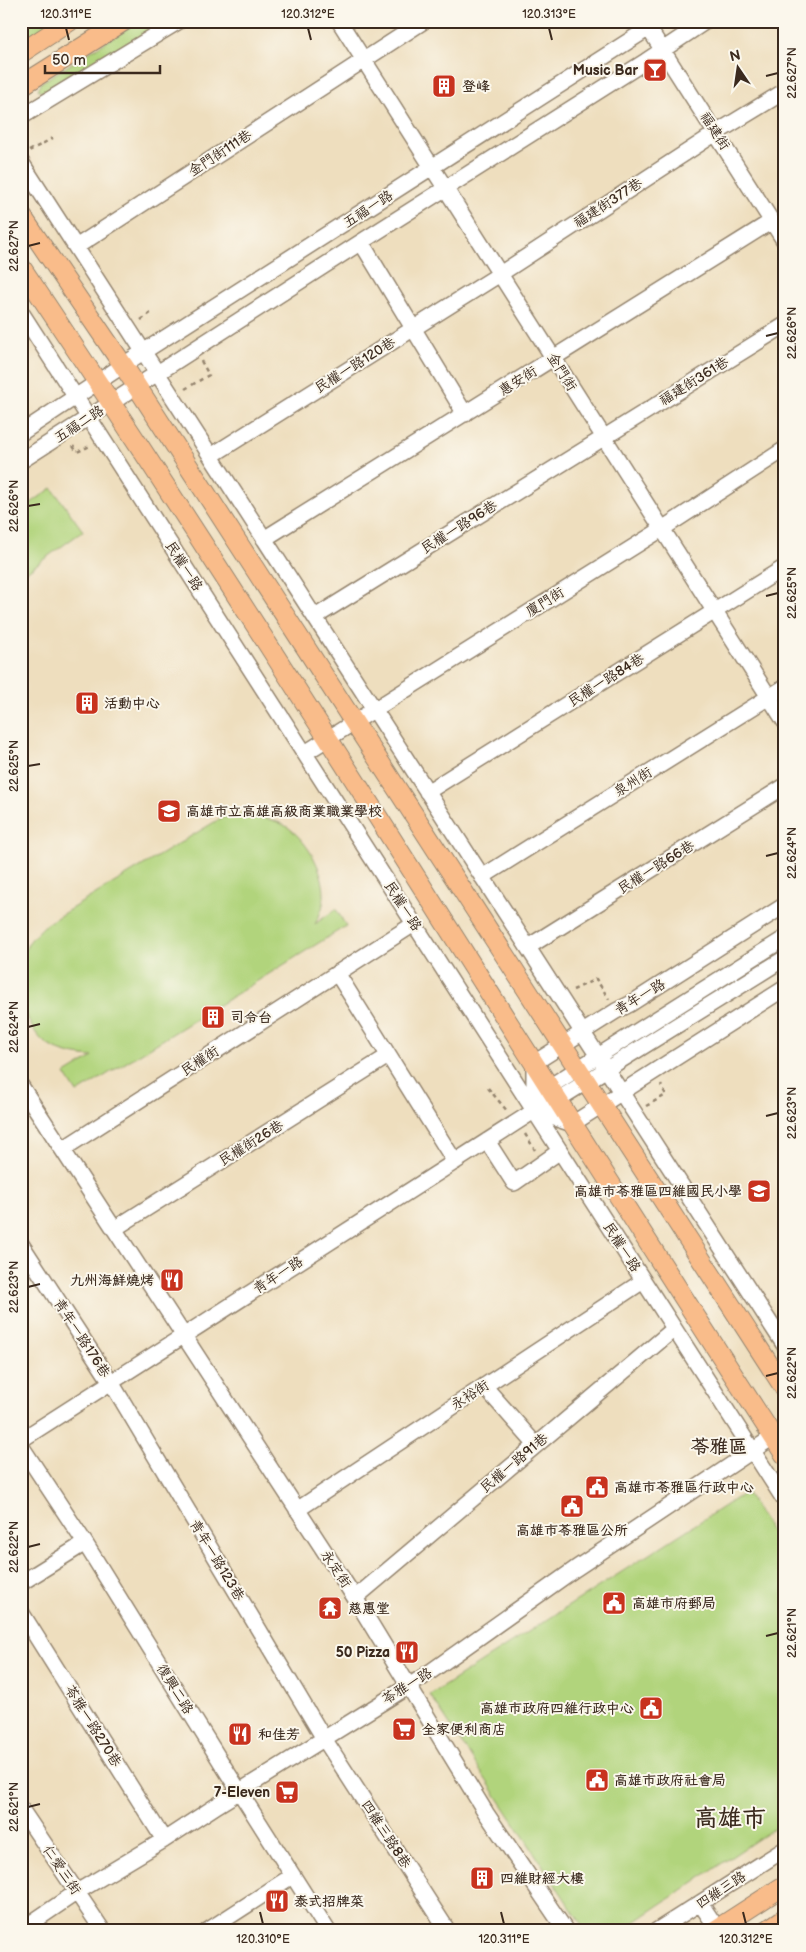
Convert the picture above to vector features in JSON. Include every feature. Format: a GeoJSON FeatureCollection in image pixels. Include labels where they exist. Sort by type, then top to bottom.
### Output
{"type":"FeatureCollection","features":[{"type":"Feature","properties":{"kind":"main road"},"geometry":{"type":"LineString","coordinates":[[21,53],[70,21]]}},
{"type":"Feature","properties":{"kind":"main road"},"geometry":{"type":"LineString","coordinates":[[21,86],[124,21]]}},
{"type":"Feature","properties":{"kind":"main road"},"geometry":{"type":"LineString","coordinates":[[21,215],[123,365],[352,722],[785,1389]]}},
{"type":"Feature","properties":{"kind":"main road","name":"民權一路"},"geometry":{"type":"LineString","coordinates":[[21,267],[98,382],[329,738],[572,1124],[779,1433],[785,1455]]}},
{"type":"Feature","properties":{"kind":"main road"},"geometry":{"type":"LineString","coordinates":[[717,1930],[785,1885]]}},
{"type":"Feature","properties":{"kind":"main road"},"geometry":{"type":"LineString","coordinates":[[766,1931],[785,1918]]}},
{"type":"Feature","properties":{"kind":"street"},"geometry":{"type":"LineString","coordinates":[[21,116],[180,21]]}},
{"type":"Feature","properties":{"kind":"street","name":"金門街"},"geometry":{"type":"LineString","coordinates":[[339,21],[785,722]]}},
{"type":"Feature","properties":{"kind":"street","name":"金門街111巷"},"geometry":{"type":"LineString","coordinates":[[76,247],[424,21]]}},
{"type":"Feature","properties":{"kind":"street","name":"五福一路"},"geometry":{"type":"LineString","coordinates":[[137,387],[361,242],[663,51],[706,21]]}},
{"type":"Feature","properties":{"kind":"street","name":"五福一路"},"geometry":{"type":"LineString","coordinates":[[76,397],[143,352],[433,168],[651,24]]}},
{"type":"Feature","properties":{"kind":"street","name":"福建街"},"geometry":{"type":"LineString","coordinates":[[651,24],[663,51],[785,242]]}},
{"type":"Feature","properties":{"kind":"street","name":"福建街377巷"},"geometry":{"type":"LineString","coordinates":[[500,274],[716,133],[785,91]]}},
{"type":"Feature","properties":{"kind":"street"},"geometry":{"type":"LineString","coordinates":[[21,162],[785,1346]]}},
{"type":"Feature","properties":{"kind":"street","name":"惠安街"},"geometry":{"type":"LineString","coordinates":[[264,539],[772,221]]}},
{"type":"Feature","properties":{"kind":"street"},"geometry":{"type":"LineString","coordinates":[[361,242],[465,414]]}},
{"type":"Feature","properties":{"kind":"street","name":"民權一路120巷"},"geometry":{"type":"LineString","coordinates":[[211,456],[500,274]]}},
{"type":"Feature","properties":{"kind":"street","name":"民權一路"},"geometry":{"type":"LineString","coordinates":[[21,312],[785,1501]]}},
{"type":"Feature","properties":{"kind":"street","name":"福建街361巷"},"geometry":{"type":"LineString","coordinates":[[603,437],[785,325]]}},
{"type":"Feature","properties":{"kind":"street","name":"五福二路"},"geometry":{"type":"LineString","coordinates":[[21,461],[137,387]]}},
{"type":"Feature","properties":{"kind":"street","name":"五福二路"},"geometry":{"type":"LineString","coordinates":[[21,433],[76,397]]}},
{"type":"Feature","properties":{"kind":"street","name":"民權一路96巷"},"geometry":{"type":"LineString","coordinates":[[315,617],[603,437]]}},
{"type":"Feature","properties":{"kind":"street","name":"廈門街"},"geometry":{"type":"LineString","coordinates":[[304,753],[662,529],[785,449]]}},
{"type":"Feature","properties":{"kind":"street","name":"民權一路84巷"},"geometry":{"type":"LineString","coordinates":[[427,792],[785,567]]}},
{"type":"Feature","properties":{"kind":"street","name":"泉州街"},"geometry":{"type":"LineString","coordinates":[[482,877],[785,686]]}},
{"type":"Feature","properties":{"kind":"street","name":"民權一路66巷"},"geometry":{"type":"LineString","coordinates":[[528,947],[785,786]]}},
{"type":"Feature","properties":{"kind":"street","name":"青年一路"},"geometry":{"type":"LineString","coordinates":[[534,1063],[785,905]]}},
{"type":"Feature","properties":{"kind":"street"},"geometry":{"type":"LineString","coordinates":[[769,915],[784,939]]}},
{"type":"Feature","properties":{"kind":"street","name":"民權街"},"geometry":{"type":"LineString","coordinates":[[63,1150],[414,924]]}},
{"type":"Feature","properties":{"kind":"street","name":"青年一路"},"geometry":{"type":"LineString","coordinates":[[21,1440],[534,1111],[553,1094],[582,1075],[598,1056],[784,939]]}},
{"type":"Feature","properties":{"kind":"street","name":"青年一路"},"geometry":{"type":"LineString","coordinates":[[582,1075],[606,1070],[785,958]]}},
{"type":"Feature","properties":{"kind":"street"},"geometry":{"type":"LineString","coordinates":[[337,973],[455,1162]]}},
{"type":"Feature","properties":{"kind":"street"},"geometry":{"type":"LineString","coordinates":[[534,1063],[534,1111],[572,1124],[785,988]]}},
{"type":"Feature","properties":{"kind":"street","name":"民權街26巷"},"geometry":{"type":"LineString","coordinates":[[114,1229],[388,1056]]}},
{"type":"Feature","properties":{"kind":"street"},"geometry":{"type":"LineString","coordinates":[[21,1086],[184,1336]]}},
{"type":"Feature","properties":{"kind":"street"},"geometry":{"type":"LineString","coordinates":[[487,1141],[514,1183],[560,1151]]}},
{"type":"Feature","properties":{"kind":"street","name":"青年一路176巷"},"geometry":{"type":"LineString","coordinates":[[21,1244],[111,1382]]}},
{"type":"Feature","properties":{"kind":"street","name":"永裕街"},"geometry":{"type":"LineString","coordinates":[[296,1510],[644,1281]]}},
{"type":"Feature","properties":{"kind":"street","name":"民權一路91巷"},"geometry":{"type":"LineString","coordinates":[[355,1598],[674,1329]]}},
{"type":"Feature","properties":{"kind":"street","name":"永定街"},"geometry":{"type":"LineString","coordinates":[[184,1336],[355,1598],[486,1813],[566,1931]]}},
{"type":"Feature","properties":{"kind":"street","name":"青年一路123巷"},"geometry":{"type":"LineString","coordinates":[[111,1382],[323,1738]]}},
{"type":"Feature","properties":{"kind":"street"},"geometry":{"type":"LineString","coordinates":[[484,1386],[536,1445]]}},
{"type":"Feature","properties":{"kind":"street","name":"苓雅一路"},"geometry":{"type":"LineString","coordinates":[[21,1930],[77,1892],[164,1840],[408,1686],[570,1572],[779,1433]]}},
{"type":"Feature","properties":{"kind":"street","name":"復興二路"},"geometry":{"type":"LineString","coordinates":[[21,1446],[85,1543],[328,1931]]}},
{"type":"Feature","properties":{"kind":"street"},"geometry":{"type":"LineString","coordinates":[[21,1582],[85,1543]]}},
{"type":"Feature","properties":{"kind":"street","name":"苓雅一路270巷"},"geometry":{"type":"LineString","coordinates":[[21,1612],[164,1840]]}},
{"type":"Feature","properties":{"kind":"street","name":"四維三路8巷"},"geometry":{"type":"LineString","coordinates":[[323,1738],[448,1931]]}},
{"type":"Feature","properties":{"kind":"street","name":"仁愛三街"},"geometry":{"type":"LineString","coordinates":[[22,1810],[104,1931]]}},
{"type":"Feature","properties":{"kind":"street","name":"四維三路"},"geometry":{"type":"LineString","coordinates":[[656,1931],[785,1848]]}},
{"type":"Feature","properties":{"kind":"street"},"geometry":{"type":"LineString","coordinates":[[207,1931],[292,1876]]}},
{"type":"Feature","properties":{"kind":"street"},"geometry":{"type":"LineString","coordinates":[[700,1903],[717,1930]]}},
{"type":"Feature","properties":{"kind":"path"},"geometry":{"type":"LineString","coordinates":[[21,155],[53,138]]}},
{"type":"Feature","properties":{"kind":"green space"},"geometry":{"type":"Polygon","coordinates":[[[25,21],[58,21],[21,45],[21,23],[25,21]]]}},
{"type":"Feature","properties":{"kind":"green space"},"geometry":{"type":"Polygon","coordinates":[[[139,21],[170,21],[46,96],[38,89],[42,82],[139,21]]]}},
{"type":"Feature","properties":{"kind":"green space"},"geometry":{"type":"Polygon","coordinates":[[[52,488],[83,531],[22,575],[21,510],[52,488]]]}},
{"type":"Feature","properties":{"kind":"green space"},"geometry":{"type":"Polygon","coordinates":[[[240,814],[259,816],[272,820],[284,825],[296,834],[314,858],[321,876],[324,895],[323,903],[315,924],[336,909],[346,926],[77,1093],[65,1074],[93,1057],[70,1054],[53,1048],[39,1036],[31,1025],[22,998],[21,984],[21,969],[28,944],[46,924],[221,818],[240,814]]]}},
{"type":"Feature","properties":{"kind":"green space"},"geometry":{"type":"Polygon","coordinates":[[[746,1492],[785,1554],[785,1821],[621,1931],[586,1931],[430,1695],[746,1492]]]}},
{"type":"Feature","properties":{"kind":"place","name":"Music Bar"},"geometry":{"type":"Point","coordinates":[655,70]}},
{"type":"Feature","properties":{"kind":"place","name":"登峰"},"geometry":{"type":"Point","coordinates":[444,86]}},
{"type":"Feature","properties":{"kind":"place","name":"活動中心"},"geometry":{"type":"Point","coordinates":[87,703]}},
{"type":"Feature","properties":{"kind":"place","name":"高雄市立高雄高級商業職業學校"},"geometry":{"type":"Point","coordinates":[169,811]}},
{"type":"Feature","properties":{"kind":"place","name":"司令台"},"geometry":{"type":"Point","coordinates":[213,1017]}},
{"type":"Feature","properties":{"kind":"place","name":"高雄市苓雅區四維國民小學"},"geometry":{"type":"Point","coordinates":[759,1191]}},
{"type":"Feature","properties":{"kind":"place","name":"九州海鮮燒烤"},"geometry":{"type":"Point","coordinates":[172,1280]}},
{"type":"Feature","properties":{"kind":"place","name":"高雄市苓雅區行政中心"},"geometry":{"type":"Point","coordinates":[597,1487]}},
{"type":"Feature","properties":{"kind":"place","name":"高雄市苓雅區公所"},"geometry":{"type":"Point","coordinates":[572,1506]}},
{"type":"Feature","properties":{"kind":"place","name":"高雄市府郵局"},"geometry":{"type":"Point","coordinates":[614,1603]}},
{"type":"Feature","properties":{"kind":"place","name":"慈惠堂"},"geometry":{"type":"Point","coordinates":[330,1608]}},
{"type":"Feature","properties":{"kind":"place","name":"50 Pizza"},"geometry":{"type":"Point","coordinates":[407,1652]}},
{"type":"Feature","properties":{"kind":"place","name":"高雄市政府四維行政中心"},"geometry":{"type":"Point","coordinates":[651,1708]}},
{"type":"Feature","properties":{"kind":"place","name":"全家便利商店"},"geometry":{"type":"Point","coordinates":[404,1729]}},
{"type":"Feature","properties":{"kind":"place","name":"和佳芳"},"geometry":{"type":"Point","coordinates":[240,1734]}},
{"type":"Feature","properties":{"kind":"place","name":"高雄市政府社會局"},"geometry":{"type":"Point","coordinates":[597,1780]}},
{"type":"Feature","properties":{"kind":"place","name":"7-Eleven"},"geometry":{"type":"Point","coordinates":[287,1792]}},
{"type":"Feature","properties":{"kind":"place","name":"四維財經大樓"},"geometry":{"type":"Point","coordinates":[482,1878]}},
{"type":"Feature","properties":{"kind":"place","name":"泰式招牌菜"},"geometry":{"type":"Point","coordinates":[277,1901]}},
{"type":"Feature","properties":{"kind":"district","name":"苓雅區"},"geometry":{"type":"Point","coordinates":[719,1447]}},
{"type":"Feature","properties":{"kind":"district","name":"高雄市"},"geometry":{"type":"Point","coordinates":[730,1818]}}]}
